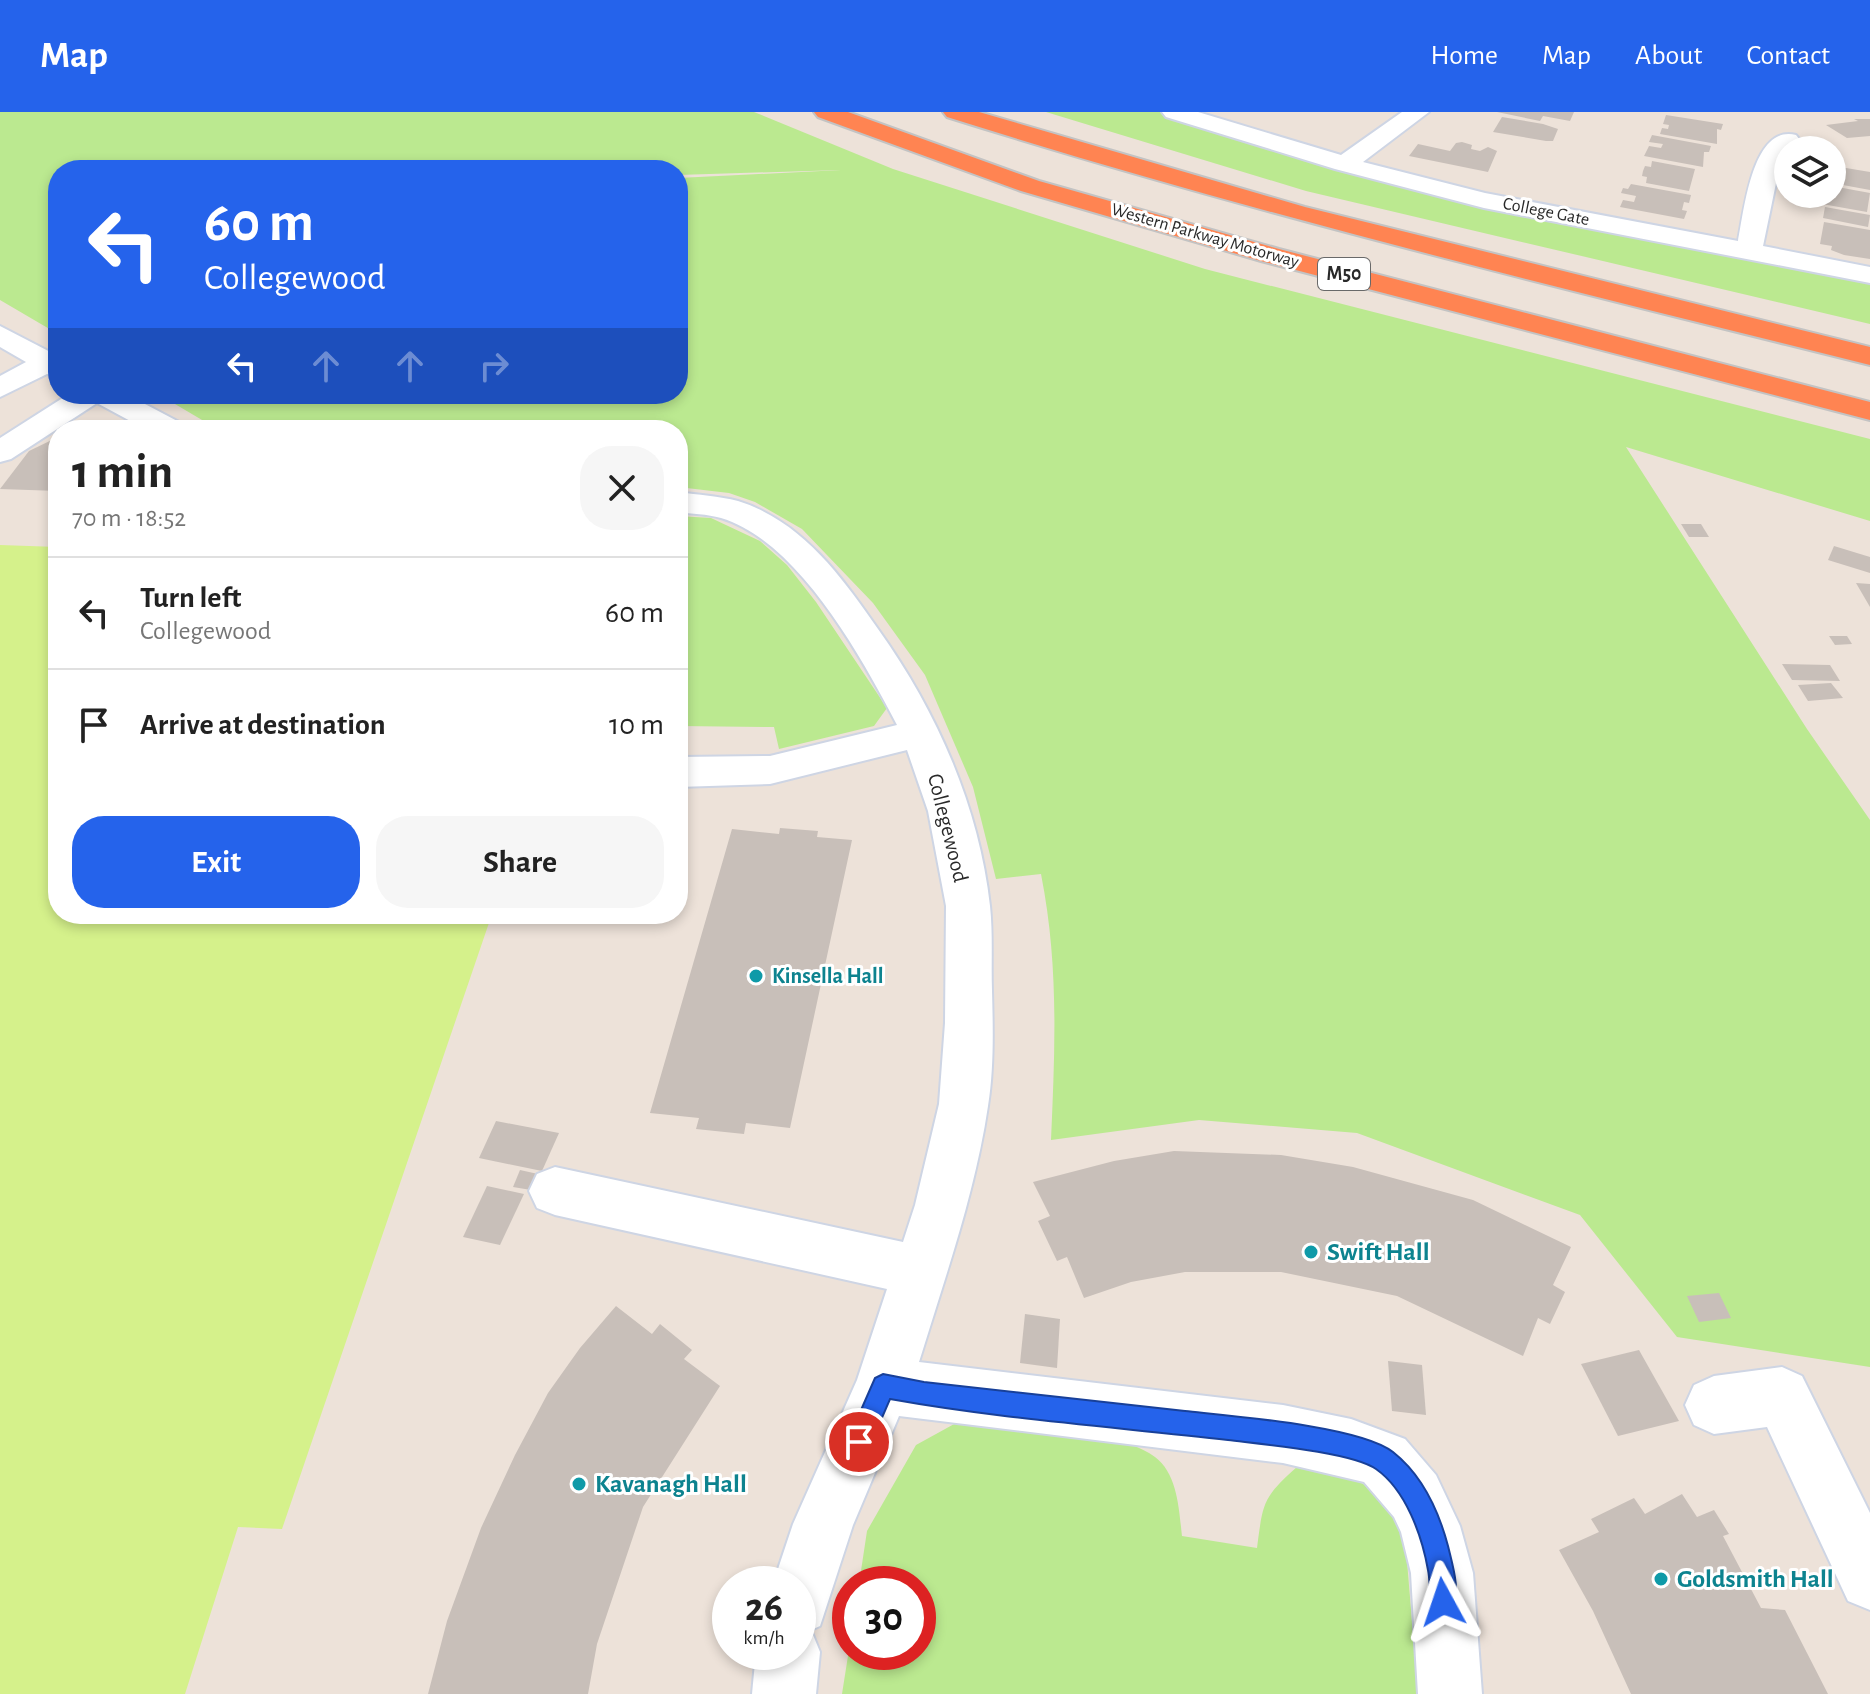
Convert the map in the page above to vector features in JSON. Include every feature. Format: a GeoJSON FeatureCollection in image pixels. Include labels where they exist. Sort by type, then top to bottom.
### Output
{"type":"FeatureCollection","features":[{"type":"Feature","properties":{"kind":"highway","name":"Western Parkway Motorway"},"geometry":{"type":"LineString","coordinates":[[826,112],[1030,186],[1240,247],[1870,411]]}},
{"type":"Feature","properties":{"kind":"highway","name":"M50"},"geometry":{"type":"LineString","coordinates":[[955,112],[1083,154],[1372,233],[1870,356]]}},
{"type":"Feature","properties":{"kind":"street","name":"College Gate"},"geometry":{"type":"LineString","coordinates":[[1174,112],[1344,164],[1484,200],[1870,275]]}},
{"type":"Feature","properties":{"kind":"street"},"geometry":{"type":"LineString","coordinates":[[1344,164],[1417,112]]}},
{"type":"Feature","properties":{"kind":"street"},"geometry":{"type":"LineString","coordinates":[[1749,250],[1769,157],[1774,153]]}},
{"type":"Feature","properties":{"kind":"street"},"geometry":{"type":"LineString","coordinates":[[0,335],[48,362]]}},
{"type":"Feature","properties":{"kind":"street"},"geometry":{"type":"LineString","coordinates":[[0,388],[48,367]]}},
{"type":"Feature","properties":{"kind":"street"},"geometry":{"type":"LineString","coordinates":[[50,420],[74,404]]}},
{"type":"Feature","properties":{"kind":"street"},"geometry":{"type":"LineString","coordinates":[[122,404],[151,420]]}},
{"type":"Feature","properties":{"kind":"street"},"geometry":{"type":"LineString","coordinates":[[0,452],[48,421]]}},
{"type":"Feature","properties":{"kind":"street","name":"Collegewood"},"geometry":{"type":"LineString","coordinates":[[688,503],[728,509],[749,518],[774,533],[822,575],[887,669],[921,733],[949,811],[968,906],[969,1023],[964,1104],[941,1205],[883,1386],[823,1524],[810,1566]]}},
{"type":"Feature","properties":{"kind":"street"},"geometry":{"type":"LineString","coordinates":[[688,772],[770,770],[921,733]]}},
{"type":"Feature","properties":{"kind":"street"},"geometry":{"type":"LineString","coordinates":[[555,1191],[921,1271]]}},
{"type":"Feature","properties":{"kind":"street"},"geometry":{"type":"LineString","coordinates":[[883,1386],[924,1394],[1283,1434],[1351,1448],[1384,1460],[1415,1496],[1430,1526],[1442,1573],[1450,1694]]}},
{"type":"Feature","properties":{"kind":"street"},"geometry":{"type":"LineString","coordinates":[[1714,1405],[1782,1396],[1870,1579]]}},
{"type":"Feature","properties":{"kind":"street"},"geometry":{"type":"LineString","coordinates":[[784,1694],[786,1670]]}},
{"type":"Feature","properties":{"kind":"green space"},"geometry":{"type":"Polygon","coordinates":[[[0,112],[754,112],[893,169],[1205,269],[1870,439],[1870,521],[1626,447],[1807,729],[1870,820],[1870,1367],[1677,1337],[1580,1215],[1357,1133],[1199,1120],[1051,1140],[1053,974],[1041,874],[996,879],[973,787],[925,675],[873,603],[802,529],[755,502],[729,493],[688,488],[688,420],[202,420],[175,404],[688,404],[688,178],[841,170],[688,175],[688,160],[48,160],[48,328],[0,300],[0,112]]]}},
{"type":"Feature","properties":{"kind":"green space"},"geometry":{"type":"Polygon","coordinates":[[[1046,112],[1174,112],[1344,164],[1870,280],[1870,324],[1306,191],[1046,112]]]}},
{"type":"Feature","properties":{"kind":"green space"},"geometry":{"type":"Polygon","coordinates":[[[688,517],[711,518],[760,541],[787,565],[816,602],[887,708],[874,726],[779,749],[774,727],[688,726],[688,517]]]}},
{"type":"Feature","properties":{"kind":"green space"},"geometry":{"type":"Polygon","coordinates":[[[0,545],[48,547],[48,924],[489,924],[282,1529],[238,1527],[185,1694],[0,1694],[0,545]]]}},
{"type":"Feature","properties":{"kind":"green space"},"geometry":{"type":"Polygon","coordinates":[[[956,1423],[1088,1434],[1114,1440],[1137,1447],[1163,1464],[1176,1494],[1182,1536],[1257,1548],[1266,1502],[1297,1467],[1344,1473],[1370,1488],[1390,1510],[1405,1537],[1418,1694],[842,1694],[846,1670],[936,1670],[936,1566],[862,1566],[867,1531],[916,1445],[956,1423]]]}},
{"type":"Feature","properties":{"kind":"building"},"geometry":{"type":"Polygon","coordinates":[[[1497,112],[1574,112],[1570,121],[1543,116],[1540,121],[1497,112]]]}},
{"type":"Feature","properties":{"kind":"building"},"geometry":{"type":"Polygon","coordinates":[[[1666,115],[1723,124],[1721,130],[1717,129],[1717,144],[1660,134],[1662,128],[1668,129],[1669,125],[1663,124],[1666,115]]]}},
{"type":"Feature","properties":{"kind":"building"},"geometry":{"type":"Polygon","coordinates":[[[1502,117],[1558,129],[1553,141],[1493,132],[1502,117]]]}},
{"type":"Feature","properties":{"kind":"building"},"geometry":{"type":"Polygon","coordinates":[[[1854,119],[1870,119],[1870,136],[1847,138],[1826,125],[1858,121],[1854,119]]]}},
{"type":"Feature","properties":{"kind":"building"},"geometry":{"type":"Polygon","coordinates":[[[1652,135],[1711,146],[1709,152],[1704,152],[1703,167],[1644,156],[1649,146],[1661,148],[1663,144],[1649,142],[1652,135]]]}},
{"type":"Feature","properties":{"kind":"building"},"geometry":{"type":"Polygon","coordinates":[[[1456,143],[1472,145],[1471,149],[1480,151],[1488,147],[1497,151],[1488,172],[1409,156],[1418,144],[1450,151],[1456,143]]]}},
{"type":"Feature","properties":{"kind":"building"},"geometry":{"type":"Polygon","coordinates":[[[1652,161],[1695,169],[1689,191],[1646,183],[1647,177],[1642,176],[1643,171],[1645,166],[1651,167],[1652,161]]]}},
{"type":"Feature","properties":{"kind":"building"},"geometry":{"type":"Polygon","coordinates":[[[1846,168],[1870,172],[1870,190],[1846,186],[1846,168]]]}},
{"type":"Feature","properties":{"kind":"building"},"geometry":{"type":"Polygon","coordinates":[[[1631,184],[1691,195],[1689,203],[1684,202],[1682,210],[1687,211],[1684,219],[1620,207],[1623,200],[1634,202],[1636,196],[1621,193],[1631,184]]]}},
{"type":"Feature","properties":{"kind":"building"},"geometry":{"type":"Polygon","coordinates":[[[1846,189],[1870,193],[1867,212],[1844,208],[1846,189]]]}},
{"type":"Feature","properties":{"kind":"building"},"geometry":{"type":"Polygon","coordinates":[[[1825,208],[1870,215],[1868,227],[1823,218],[1825,208]]]}},
{"type":"Feature","properties":{"kind":"building"},"geometry":{"type":"Polygon","coordinates":[[[1824,222],[1870,230],[1870,259],[1844,255],[1831,250],[1832,246],[1820,244],[1824,222]]]}},
{"type":"Feature","properties":{"kind":"building"},"geometry":{"type":"Polygon","coordinates":[[[48,442],[48,491],[0,489],[29,451],[48,442]]]}},
{"type":"Feature","properties":{"kind":"building"},"geometry":{"type":"Polygon","coordinates":[[[1681,524],[1701,524],[1709,537],[1689,537],[1681,524]]]}},
{"type":"Feature","properties":{"kind":"building"},"geometry":{"type":"Polygon","coordinates":[[[1834,546],[1870,557],[1870,573],[1828,560],[1834,546]]]}},
{"type":"Feature","properties":{"kind":"building"},"geometry":{"type":"Polygon","coordinates":[[[1856,583],[1870,584],[1870,607],[1856,583]]]}},
{"type":"Feature","properties":{"kind":"building"},"geometry":{"type":"Polygon","coordinates":[[[1829,636],[1847,636],[1852,644],[1835,645],[1829,636]]]}},
{"type":"Feature","properties":{"kind":"building"},"geometry":{"type":"Polygon","coordinates":[[[1782,664],[1830,665],[1840,681],[1792,680],[1782,664]]]}},
{"type":"Feature","properties":{"kind":"building"},"geometry":{"type":"Polygon","coordinates":[[[1831,683],[1843,698],[1808,701],[1798,685],[1831,683]]]}},
{"type":"Feature","properties":{"kind":"building","name":"Kinsella Hall"},"geometry":{"type":"Polygon","coordinates":[[[780,828],[818,831],[817,837],[852,840],[790,1128],[746,1123],[744,1134],[696,1129],[699,1118],[650,1113],[732,829],[779,834],[780,828]]]}},
{"type":"Feature","properties":{"kind":"building"},"geometry":{"type":"Polygon","coordinates":[[[496,1121],[559,1133],[542,1171],[479,1158],[496,1121]]]}},
{"type":"Feature","properties":{"kind":"building","name":"Swift Hall"},"geometry":{"type":"Polygon","coordinates":[[[1174,1151],[1281,1155],[1353,1167],[1473,1200],[1571,1247],[1553,1285],[1565,1292],[1550,1324],[1538,1318],[1523,1356],[1397,1296],[1281,1272],[1185,1272],[1131,1282],[1084,1298],[1067,1257],[1057,1261],[1038,1221],[1050,1216],[1033,1182],[1114,1161],[1174,1151]]]}},
{"type":"Feature","properties":{"kind":"building"},"geometry":{"type":"Polygon","coordinates":[[[520,1170],[538,1174],[531,1190],[513,1187],[520,1170]]]}},
{"type":"Feature","properties":{"kind":"building"},"geometry":{"type":"Polygon","coordinates":[[[487,1186],[524,1194],[500,1245],[463,1237],[487,1186]]]}},
{"type":"Feature","properties":{"kind":"building"},"geometry":{"type":"Polygon","coordinates":[[[1719,1293],[1731,1318],[1699,1322],[1687,1296],[1719,1293]]]}},
{"type":"Feature","properties":{"kind":"building","name":"Kavanagh Hall"},"geometry":{"type":"Polygon","coordinates":[[[616,1306],[652,1334],[660,1324],[692,1350],[684,1359],[720,1386],[643,1507],[597,1644],[588,1694],[428,1694],[447,1621],[481,1528],[515,1455],[548,1393],[580,1348],[616,1306]]]}},
{"type":"Feature","properties":{"kind":"building"},"geometry":{"type":"Polygon","coordinates":[[[1025,1314],[1060,1319],[1057,1368],[1020,1363],[1025,1314]]]}},
{"type":"Feature","properties":{"kind":"building"},"geometry":{"type":"Polygon","coordinates":[[[1639,1350],[1679,1421],[1618,1436],[1581,1364],[1639,1350]]]}},
{"type":"Feature","properties":{"kind":"building"},"geometry":{"type":"Polygon","coordinates":[[[1388,1361],[1422,1365],[1426,1415],[1392,1411],[1388,1361]]]}},
{"type":"Feature","properties":{"kind":"building","name":"Goldsmith Hall"},"geometry":{"type":"Polygon","coordinates":[[[1682,1494],[1697,1517],[1714,1510],[1729,1534],[1723,1536],[1761,1608],[1785,1610],[1828,1694],[1631,1694],[1593,1611],[1559,1550],[1599,1532],[1591,1519],[1634,1498],[1645,1514],[1682,1494]]]}},
{"type":"Feature","properties":{"kind":"place","name":"Kinsella Hall"},"geometry":{"type":"Point","coordinates":[756,976]}},
{"type":"Feature","properties":{"kind":"place","name":"Swift Hall"},"geometry":{"type":"Point","coordinates":[1311,1252]}},
{"type":"Feature","properties":{"kind":"place","name":"Kavanagh Hall"},"geometry":{"type":"Point","coordinates":[579,1484]}},
{"type":"Feature","properties":{"kind":"place","name":"Goldsmith Hall"},"geometry":{"type":"Point","coordinates":[1661,1579]}},
{"type":"Feature","properties":{"kind":"route"},"geometry":{"type":"LineString","coordinates":[[859,1442],[883,1386],[924,1394],[1283,1434],[1351,1448],[1384,1460],[1415,1496],[1430,1526],[1442,1573],[1443,1602]]}}]}
